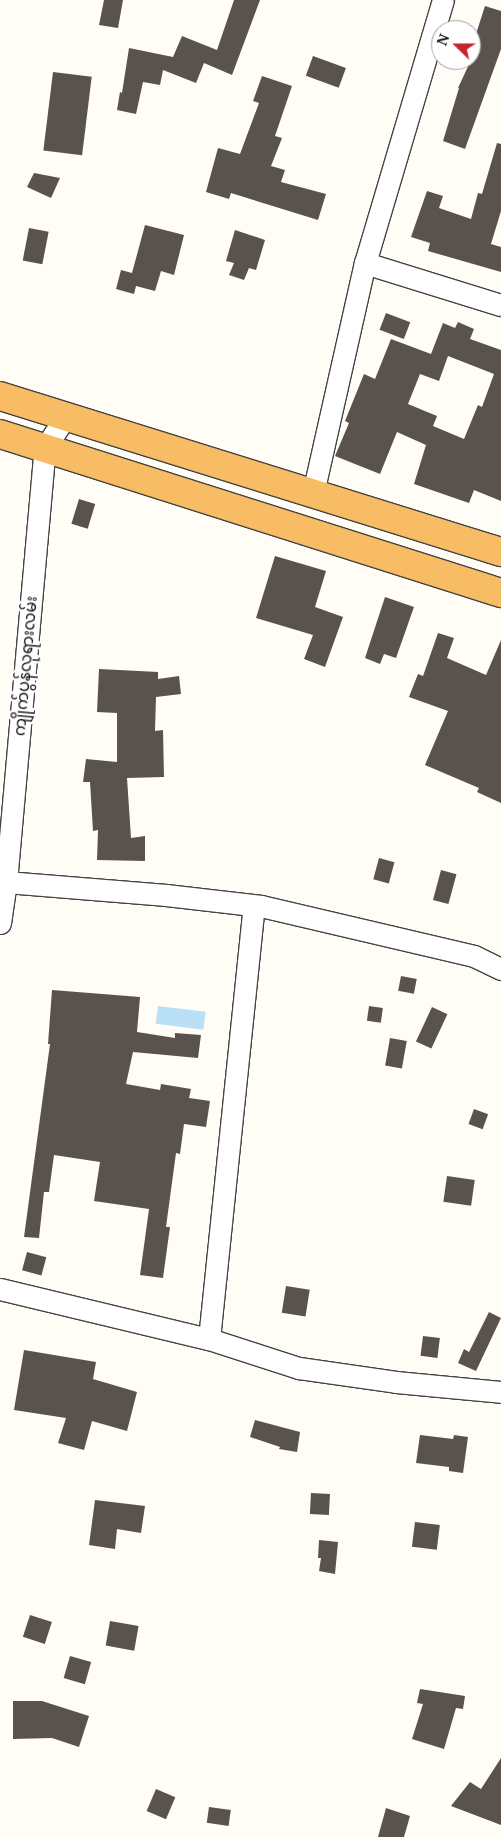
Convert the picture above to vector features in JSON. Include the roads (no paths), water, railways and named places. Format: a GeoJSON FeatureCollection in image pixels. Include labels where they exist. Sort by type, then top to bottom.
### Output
{"type":"FeatureCollection","features":[{"type":"Feature","properties":{"kind":"highway"},"geometry":{"type":"LineString","coordinates":[[0,396],[501,552]]}},
{"type":"Feature","properties":{"kind":"highway"},"geometry":{"type":"LineString","coordinates":[[0,434],[501,592]]}},
{"type":"Feature","properties":{"kind":"street"},"geometry":{"type":"LineString","coordinates":[[313,494],[365,263],[443,0]]}},
{"type":"Feature","properties":{"kind":"street"},"geometry":{"type":"LineString","coordinates":[[365,263],[501,305]]}},
{"type":"Feature","properties":{"kind":"street","name":"ကျိုက်ပွန်လုရားလမ်း"},"geometry":{"type":"LineString","coordinates":[[0,923],[6,882],[45,448],[66,416]]}},
{"type":"Feature","properties":{"kind":"street"},"geometry":{"type":"LineString","coordinates":[[6,882],[166,895],[254,906],[474,956],[501,969]]}},
{"type":"Feature","properties":{"kind":"street"},"geometry":{"type":"LineString","coordinates":[[209,1339],[254,906]]}},
{"type":"Feature","properties":{"kind":"street"},"geometry":{"type":"LineString","coordinates":[[0,1289],[209,1339],[299,1368],[396,1382],[501,1392]]}},
{"type":"Feature","properties":{"kind":"water"},"geometry":{"type":"Polygon","coordinates":[[[158,1006],[206,1012],[203,1030],[156,1024],[158,1006]]]}}]}
